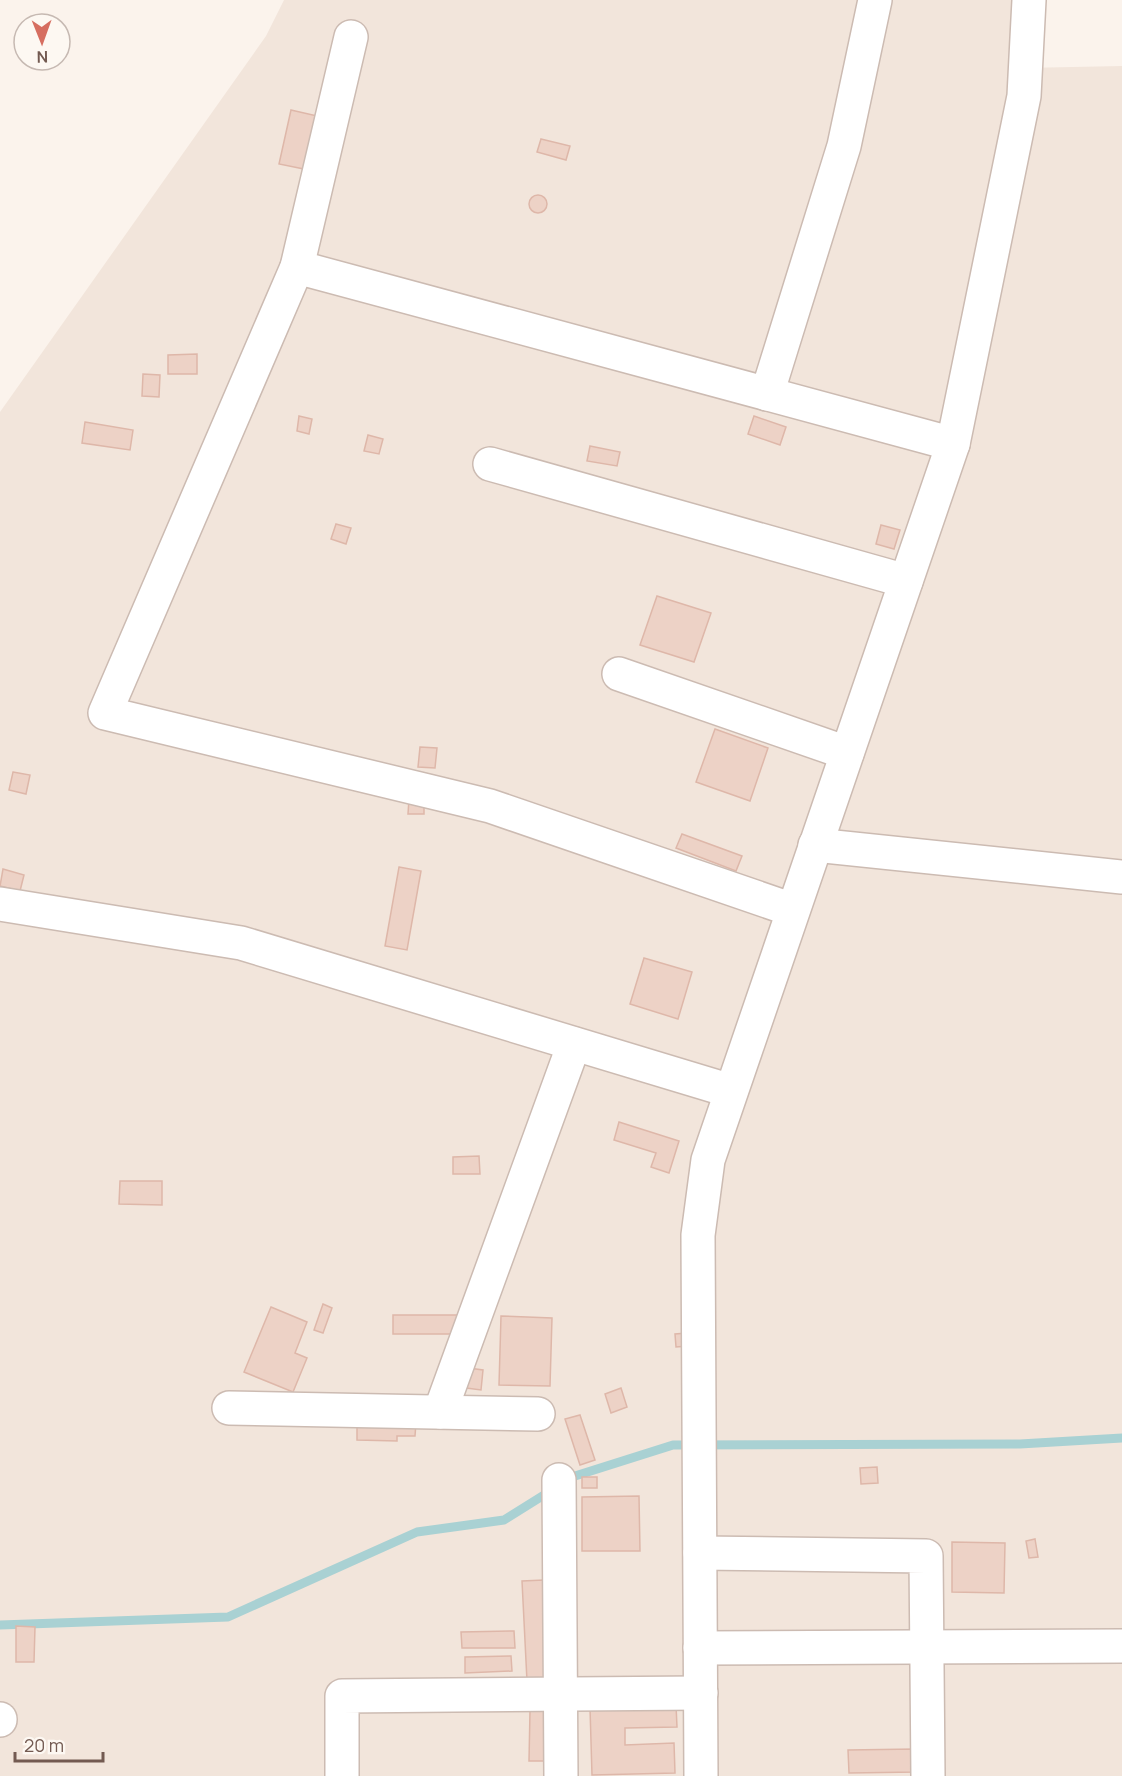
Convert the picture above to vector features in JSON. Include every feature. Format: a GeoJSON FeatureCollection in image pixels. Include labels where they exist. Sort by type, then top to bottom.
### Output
{"type":"FeatureCollection","features":[{"type":"Feature","properties":{"kind":"street"},"geometry":{"type":"LineString","coordinates":[[766,394],[844,146],[875,0]]}},
{"type":"Feature","properties":{"kind":"street"},"geometry":{"type":"LineString","coordinates":[[701,1776],[698,1235],[708,1160],[953,444],[1024,96],[1029,0]]}},
{"type":"Feature","properties":{"kind":"street"},"geometry":{"type":"LineString","coordinates":[[351,37],[297,267],[105,713],[490,806],[793,910]]}},
{"type":"Feature","properties":{"kind":"street"},"geometry":{"type":"LineString","coordinates":[[297,267],[953,444]]}},
{"type":"Feature","properties":{"kind":"street"},"geometry":{"type":"LineString","coordinates":[[490,464],[906,581]]}},
{"type":"Feature","properties":{"kind":"street"},"geometry":{"type":"LineString","coordinates":[[620,674],[847,753]]}},
{"type":"Feature","properties":{"kind":"street"},"geometry":{"type":"LineString","coordinates":[[816,845],[1122,877]]}},
{"type":"Feature","properties":{"kind":"street"},"geometry":{"type":"LineString","coordinates":[[0,904],[241,943],[731,1091]]}},
{"type":"Feature","properties":{"kind":"street"},"geometry":{"type":"LineString","coordinates":[[440,1412],[574,1044]]}},
{"type":"Feature","properties":{"kind":"street"},"geometry":{"type":"LineString","coordinates":[[230,1408],[538,1414]]}},
{"type":"Feature","properties":{"kind":"street"},"geometry":{"type":"LineString","coordinates":[[559,1480],[561,1776]]}},
{"type":"Feature","properties":{"kind":"street"},"geometry":{"type":"LineString","coordinates":[[700,1553],[926,1556],[928,1776]]}},
{"type":"Feature","properties":{"kind":"street"},"geometry":{"type":"LineString","coordinates":[[700,1648],[1122,1646]]}},
{"type":"Feature","properties":{"kind":"street"},"geometry":{"type":"LineString","coordinates":[[342,1776],[342,1696],[701,1693]]}},
{"type":"Feature","properties":{"kind":"shaded area"},"geometry":{"type":"Polygon","coordinates":[[[284,0],[1028,0],[1023,68],[1122,66],[1122,1776],[0,1776],[0,412],[266,36],[284,0]]]}},
{"type":"Feature","properties":{"kind":"building"},"geometry":{"type":"Polygon","coordinates":[[[291,110],[326,118],[314,171],[279,164],[291,110]]]}},
{"type":"Feature","properties":{"kind":"building"},"geometry":{"type":"Polygon","coordinates":[[[541,139],[570,146],[566,160],[537,152],[541,139]]]}},
{"type":"Feature","properties":{"kind":"building"},"geometry":{"type":"Polygon","coordinates":[[[538,195],[544,198],[547,204],[544,210],[538,213],[532,210],[529,204],[532,198],[538,195]]]}},
{"type":"Feature","properties":{"kind":"building"},"geometry":{"type":"Polygon","coordinates":[[[197,354],[197,374],[168,374],[168,355],[197,354]]]}},
{"type":"Feature","properties":{"kind":"building"},"geometry":{"type":"Polygon","coordinates":[[[143,374],[160,375],[159,397],[142,396],[143,374]]]}},
{"type":"Feature","properties":{"kind":"building"},"geometry":{"type":"Polygon","coordinates":[[[299,416],[312,419],[309,434],[297,431],[299,416]]]}},
{"type":"Feature","properties":{"kind":"building"},"geometry":{"type":"Polygon","coordinates":[[[754,416],[786,427],[780,445],[748,434],[754,416]]]}},
{"type":"Feature","properties":{"kind":"building"},"geometry":{"type":"Polygon","coordinates":[[[85,422],[133,430],[130,450],[82,443],[85,422]]]}},
{"type":"Feature","properties":{"kind":"building"},"geometry":{"type":"Polygon","coordinates":[[[368,435],[383,439],[379,454],[364,451],[368,435]]]}},
{"type":"Feature","properties":{"kind":"building"},"geometry":{"type":"Polygon","coordinates":[[[590,446],[620,452],[617,466],[587,461],[590,446]]]}},
{"type":"Feature","properties":{"kind":"building"},"geometry":{"type":"Polygon","coordinates":[[[336,524],[351,528],[346,544],[331,539],[336,524]]]}},
{"type":"Feature","properties":{"kind":"building"},"geometry":{"type":"Polygon","coordinates":[[[881,525],[900,530],[894,549],[876,544],[881,525]]]}},
{"type":"Feature","properties":{"kind":"building"},"geometry":{"type":"Polygon","coordinates":[[[657,596],[711,613],[694,662],[640,645],[657,596]]]}},
{"type":"Feature","properties":{"kind":"building"},"geometry":{"type":"Polygon","coordinates":[[[715,729],[768,748],[750,801],[696,782],[715,729]]]}},
{"type":"Feature","properties":{"kind":"building"},"geometry":{"type":"Polygon","coordinates":[[[420,747],[437,748],[435,768],[418,767],[420,747]]]}},
{"type":"Feature","properties":{"kind":"building"},"geometry":{"type":"Polygon","coordinates":[[[13,772],[30,775],[26,794],[9,790],[13,772]]]}},
{"type":"Feature","properties":{"kind":"building"},"geometry":{"type":"Polygon","coordinates":[[[409,799],[424,799],[424,814],[408,814],[409,799]]]}},
{"type":"Feature","properties":{"kind":"building"},"geometry":{"type":"Polygon","coordinates":[[[682,834],[742,856],[736,871],[676,848],[682,834]]]}},
{"type":"Feature","properties":{"kind":"building"},"geometry":{"type":"Polygon","coordinates":[[[399,867],[421,871],[407,950],[385,946],[399,867]]]}},
{"type":"Feature","properties":{"kind":"building"},"geometry":{"type":"Polygon","coordinates":[[[3,869],[24,875],[20,891],[0,886],[3,869]]]}},
{"type":"Feature","properties":{"kind":"building"},"geometry":{"type":"Polygon","coordinates":[[[644,958],[692,972],[678,1019],[630,1004],[644,958]]]}},
{"type":"Feature","properties":{"kind":"building"},"geometry":{"type":"Polygon","coordinates":[[[619,1122],[679,1141],[669,1173],[651,1167],[656,1153],[614,1140],[619,1122]]]}},
{"type":"Feature","properties":{"kind":"building"},"geometry":{"type":"Polygon","coordinates":[[[479,1156],[480,1174],[453,1174],[453,1157],[479,1156]]]}},
{"type":"Feature","properties":{"kind":"building"},"geometry":{"type":"Polygon","coordinates":[[[120,1181],[162,1181],[162,1205],[119,1204],[120,1181]]]}},
{"type":"Feature","properties":{"kind":"building"},"geometry":{"type":"Polygon","coordinates":[[[323,1304],[332,1308],[323,1333],[314,1330],[323,1304]]]}},
{"type":"Feature","properties":{"kind":"building"},"geometry":{"type":"Polygon","coordinates":[[[271,1307],[307,1322],[295,1353],[307,1358],[293,1392],[244,1372],[271,1307]]]}},
{"type":"Feature","properties":{"kind":"building"},"geometry":{"type":"Polygon","coordinates":[[[393,1315],[457,1315],[457,1334],[393,1334],[393,1315]]]}},
{"type":"Feature","properties":{"kind":"building"},"geometry":{"type":"Polygon","coordinates":[[[501,1316],[552,1318],[550,1386],[499,1385],[501,1316]]]}},
{"type":"Feature","properties":{"kind":"building"},"geometry":{"type":"Polygon","coordinates":[[[687,1333],[688,1346],[676,1347],[675,1334],[687,1333]]]}},
{"type":"Feature","properties":{"kind":"building"},"geometry":{"type":"Polygon","coordinates":[[[461,1367],[483,1370],[481,1390],[459,1387],[461,1367]]]}},
{"type":"Feature","properties":{"kind":"building"},"geometry":{"type":"Polygon","coordinates":[[[621,1388],[627,1407],[611,1413],[605,1394],[621,1388]]]}},
{"type":"Feature","properties":{"kind":"building"},"geometry":{"type":"Polygon","coordinates":[[[580,1415],[595,1460],[580,1465],[565,1419],[580,1415]]]}},
{"type":"Feature","properties":{"kind":"building"},"geometry":{"type":"Polygon","coordinates":[[[357,1421],[416,1422],[415,1436],[397,1436],[397,1441],[357,1440],[357,1421]]]}},
{"type":"Feature","properties":{"kind":"building"},"geometry":{"type":"Polygon","coordinates":[[[877,1467],[878,1483],[861,1484],[860,1468],[877,1467]]]}},
{"type":"Feature","properties":{"kind":"building"},"geometry":{"type":"Polygon","coordinates":[[[582,1477],[597,1477],[597,1488],[582,1488],[582,1477]]]}},
{"type":"Feature","properties":{"kind":"building"},"geometry":{"type":"Polygon","coordinates":[[[639,1496],[640,1551],[582,1551],[582,1497],[639,1496]]]}},
{"type":"Feature","properties":{"kind":"building"},"geometry":{"type":"Polygon","coordinates":[[[1035,1539],[1038,1557],[1029,1558],[1026,1541],[1035,1539]]]}},
{"type":"Feature","properties":{"kind":"building"},"geometry":{"type":"Polygon","coordinates":[[[952,1542],[1005,1543],[1004,1593],[952,1592],[952,1542]]]}},
{"type":"Feature","properties":{"kind":"building"},"geometry":{"type":"Polygon","coordinates":[[[544,1580],[549,1680],[527,1681],[522,1581],[544,1580]]]}},
{"type":"Feature","properties":{"kind":"building"},"geometry":{"type":"Polygon","coordinates":[[[16,1626],[35,1627],[34,1662],[16,1662],[16,1626]]]}},
{"type":"Feature","properties":{"kind":"building"},"geometry":{"type":"Polygon","coordinates":[[[514,1631],[515,1648],[462,1648],[461,1632],[514,1631]]]}},
{"type":"Feature","properties":{"kind":"building"},"geometry":{"type":"Polygon","coordinates":[[[511,1656],[512,1671],[465,1673],[465,1657],[511,1656]]]}},
{"type":"Feature","properties":{"kind":"building"},"geometry":{"type":"Polygon","coordinates":[[[676,1705],[677,1727],[625,1728],[625,1745],[674,1743],[675,1773],[592,1775],[590,1708],[676,1705]]]}},
{"type":"Feature","properties":{"kind":"building"},"geometry":{"type":"Polygon","coordinates":[[[530,1711],[553,1711],[552,1761],[529,1761],[530,1711]]]}},
{"type":"Feature","properties":{"kind":"building"},"geometry":{"type":"Polygon","coordinates":[[[915,1749],[916,1772],[849,1773],[848,1750],[915,1749]]]}},
{"type":"Feature","properties":{"kind":"waterway"},"geometry":{"type":"LineString","coordinates":[[566,1481],[575,1476],[673,1445],[1020,1444],[1122,1438]]}},
{"type":"Feature","properties":{"kind":"waterway"},"geometry":{"type":"LineString","coordinates":[[0,1625],[228,1617],[417,1532],[504,1520],[552,1490]]}}]}
